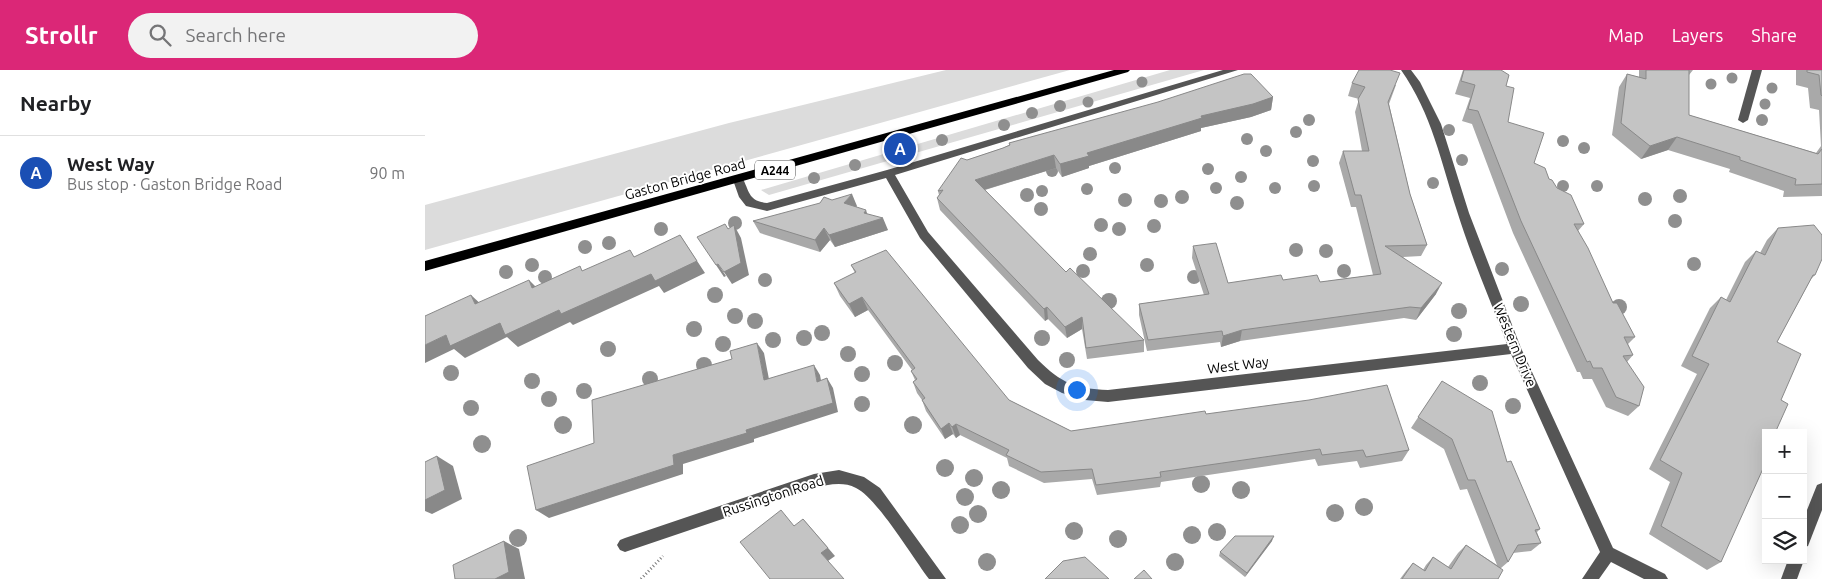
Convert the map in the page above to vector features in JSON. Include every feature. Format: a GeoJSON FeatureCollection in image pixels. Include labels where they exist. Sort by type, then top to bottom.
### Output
{"type":"FeatureCollection","features":[{"type":"Feature","properties":{"kind":"main road","name":"Gaston Bridge Road"},"geometry":{"type":"LineString","coordinates":[[425,266],[738,180],[1125,70]]}},
{"type":"Feature","properties":{"kind":"street"},"geometry":{"type":"LineString","coordinates":[[738,180],[747,201],[754,206],[767,207],[889,174],[1233,70]]}},
{"type":"Feature","properties":{"kind":"street","name":"Western Drive"},"geometry":{"type":"LineString","coordinates":[[1406,70],[1426,103],[1435,124],[1463,213],[1515,348],[1607,552]]}},
{"type":"Feature","properties":{"kind":"street"},"geometry":{"type":"LineString","coordinates":[[1743,120],[1757,70]]}},
{"type":"Feature","properties":{"kind":"street","name":"West Way"},"geometry":{"type":"LineString","coordinates":[[889,174],[924,235],[1033,364],[1047,378],[1065,390],[1088,396],[1108,396],[1515,348]]}},
{"type":"Feature","properties":{"kind":"street","name":"Russington Road"},"geometry":{"type":"LineString","coordinates":[[625,545],[814,481],[839,477],[859,482],[875,493],[938,579]]}},
{"type":"Feature","properties":{"kind":"street"},"geometry":{"type":"LineString","coordinates":[[1807,530],[1822,490]]}},
{"type":"Feature","properties":{"kind":"street"},"geometry":{"type":"LineString","coordinates":[[1590,579],[1607,552],[1660,579]]}},
{"type":"Feature","properties":{"kind":"street"},"geometry":{"type":"LineString","coordinates":[[1789,579],[1795,564]]}},
{"type":"Feature","properties":{"kind":"shaded area"},"geometry":{"type":"Polygon","coordinates":[[[946,70],[1070,70],[425,250],[425,205],[729,123],[946,70]]]}},
{"type":"Feature","properties":{"kind":"shaded area"},"geometry":{"type":"Polygon","coordinates":[[[1170,70],[1204,70],[769,195],[761,190],[1170,70]]]}},
{"type":"Feature","properties":{"kind":"building"},"geometry":{"type":"Polygon","coordinates":[[[1359,70],[1390,70],[1400,73],[1388,102],[1410,194],[1427,245],[1385,246],[1442,283],[1421,308],[1410,307],[1242,330],[1223,336],[1222,331],[1148,340],[1139,304],[1209,294],[1193,246],[1216,243],[1228,283],[1281,275],[1283,280],[1317,275],[1320,282],[1381,274],[1361,195],[1355,195],[1343,151],[1369,151],[1358,99],[1365,87],[1352,83],[1359,70]]]}},
{"type":"Feature","properties":{"kind":"building"},"geometry":{"type":"Polygon","coordinates":[[[1464,70],[1501,70],[1509,75],[1506,86],[1514,88],[1508,122],[1544,133],[1534,163],[1545,168],[1549,179],[1552,180],[1557,188],[1571,195],[1584,224],[1574,224],[1588,248],[1613,303],[1617,303],[1635,337],[1624,337],[1633,355],[1623,356],[1644,387],[1639,406],[1616,397],[1602,368],[1593,368],[1590,361],[1587,362],[1521,221],[1478,111],[1468,109],[1475,85],[1461,81],[1464,70]]]}},
{"type":"Feature","properties":{"kind":"building"},"geometry":{"type":"Polygon","coordinates":[[[1646,70],[1689,70],[1689,115],[1818,154],[1822,149],[1822,184],[1795,185],[1796,179],[1740,160],[1740,157],[1677,137],[1650,146],[1621,123],[1627,74],[1646,79],[1646,70]]]}},
{"type":"Feature","properties":{"kind":"building"},"geometry":{"type":"Polygon","coordinates":[[[1807,70],[1822,70],[1822,96],[1819,75],[1807,72],[1807,70]]]}},
{"type":"Feature","properties":{"kind":"building"},"geometry":{"type":"Polygon","coordinates":[[[1244,74],[1251,74],[1273,97],[1253,104],[1201,116],[1202,118],[1087,153],[1089,156],[1060,164],[1054,155],[975,180],[1066,272],[1070,268],[1144,340],[1086,348],[1082,317],[1065,327],[1047,307],[1044,309],[937,198],[943,190],[938,191],[961,158],[967,160],[1003,148],[1010,145],[1009,143],[1158,102],[1244,74]]]}},
{"type":"Feature","properties":{"kind":"building"},"geometry":{"type":"Polygon","coordinates":[[[852,194],[844,203],[866,210],[864,213],[883,218],[829,235],[824,228],[815,240],[753,221],[820,203],[824,197],[832,200],[852,194]]]}},
{"type":"Feature","properties":{"kind":"building"},"geometry":{"type":"Polygon","coordinates":[[[725,224],[728,229],[734,225],[741,263],[724,272],[718,264],[716,265],[697,237],[725,224]]]}},
{"type":"Feature","properties":{"kind":"building"},"geometry":{"type":"Polygon","coordinates":[[[1814,225],[1822,235],[1822,259],[1777,342],[1801,354],[1781,400],[1788,404],[1777,429],[1762,429],[1762,471],[1721,562],[1661,526],[1682,473],[1660,460],[1709,364],[1692,356],[1721,297],[1730,302],[1756,251],[1765,255],[1778,228],[1814,225]]]}},
{"type":"Feature","properties":{"kind":"building"},"geometry":{"type":"Polygon","coordinates":[[[680,235],[697,261],[655,281],[651,274],[561,314],[559,310],[505,335],[500,323],[450,346],[446,335],[425,345],[425,316],[471,295],[475,304],[529,280],[532,288],[580,266],[582,271],[630,250],[634,257],[680,235]]]}},
{"type":"Feature","properties":{"kind":"building"},"geometry":{"type":"Polygon","coordinates":[[[886,250],[1009,400],[1071,431],[1205,411],[1206,414],[1309,400],[1387,385],[1409,450],[1366,457],[1363,450],[1322,455],[1320,449],[1160,472],[1161,477],[1096,485],[1092,469],[1041,472],[1006,455],[1009,450],[956,424],[952,427],[949,423],[941,429],[922,400],[925,398],[913,382],[917,379],[911,371],[915,368],[862,297],[849,304],[834,283],[856,272],[851,265],[886,250]]]}},
{"type":"Feature","properties":{"kind":"building"},"geometry":{"type":"Polygon","coordinates":[[[757,343],[764,380],[814,365],[817,382],[827,378],[833,403],[746,430],[747,433],[673,455],[674,465],[536,510],[527,466],[594,443],[592,400],[732,359],[730,351],[757,343]]]}},
{"type":"Feature","properties":{"kind":"building"},"geometry":{"type":"Polygon","coordinates":[[[1442,381],[1492,411],[1507,462],[1511,461],[1540,529],[1535,530],[1541,543],[1518,545],[1508,562],[1475,480],[1468,480],[1452,439],[1418,417],[1442,381]]]}},
{"type":"Feature","properties":{"kind":"building"},"geometry":{"type":"Polygon","coordinates":[[[437,456],[445,490],[425,500],[425,462],[437,456]]]}},
{"type":"Feature","properties":{"kind":"building"},"geometry":{"type":"Polygon","coordinates":[[[781,510],[794,526],[803,519],[828,548],[821,553],[844,579],[770,579],[740,542],[781,510]]]}},
{"type":"Feature","properties":{"kind":"building"},"geometry":{"type":"Polygon","coordinates":[[[1235,536],[1274,536],[1247,573],[1220,552],[1235,536]]]}},
{"type":"Feature","properties":{"kind":"building"},"geometry":{"type":"Polygon","coordinates":[[[504,541],[509,572],[495,579],[455,579],[453,565],[504,541]]]}},
{"type":"Feature","properties":{"kind":"building"},"geometry":{"type":"Polygon","coordinates":[[[1466,545],[1503,570],[1498,579],[1402,579],[1413,563],[1425,571],[1433,557],[1451,569],[1466,545]]]}},
{"type":"Feature","properties":{"kind":"building"},"geometry":{"type":"Polygon","coordinates":[[[1085,557],[1109,579],[1045,579],[1063,561],[1085,557]]]}},
{"type":"Feature","properties":{"kind":"building"},"geometry":{"type":"Polygon","coordinates":[[[1144,570],[1152,579],[1134,579],[1144,570]]]}},
{"type":"Feature","properties":{"kind":"place","name":"West Way"},"geometry":{"type":"Point","coordinates":[900,149]}}]}
